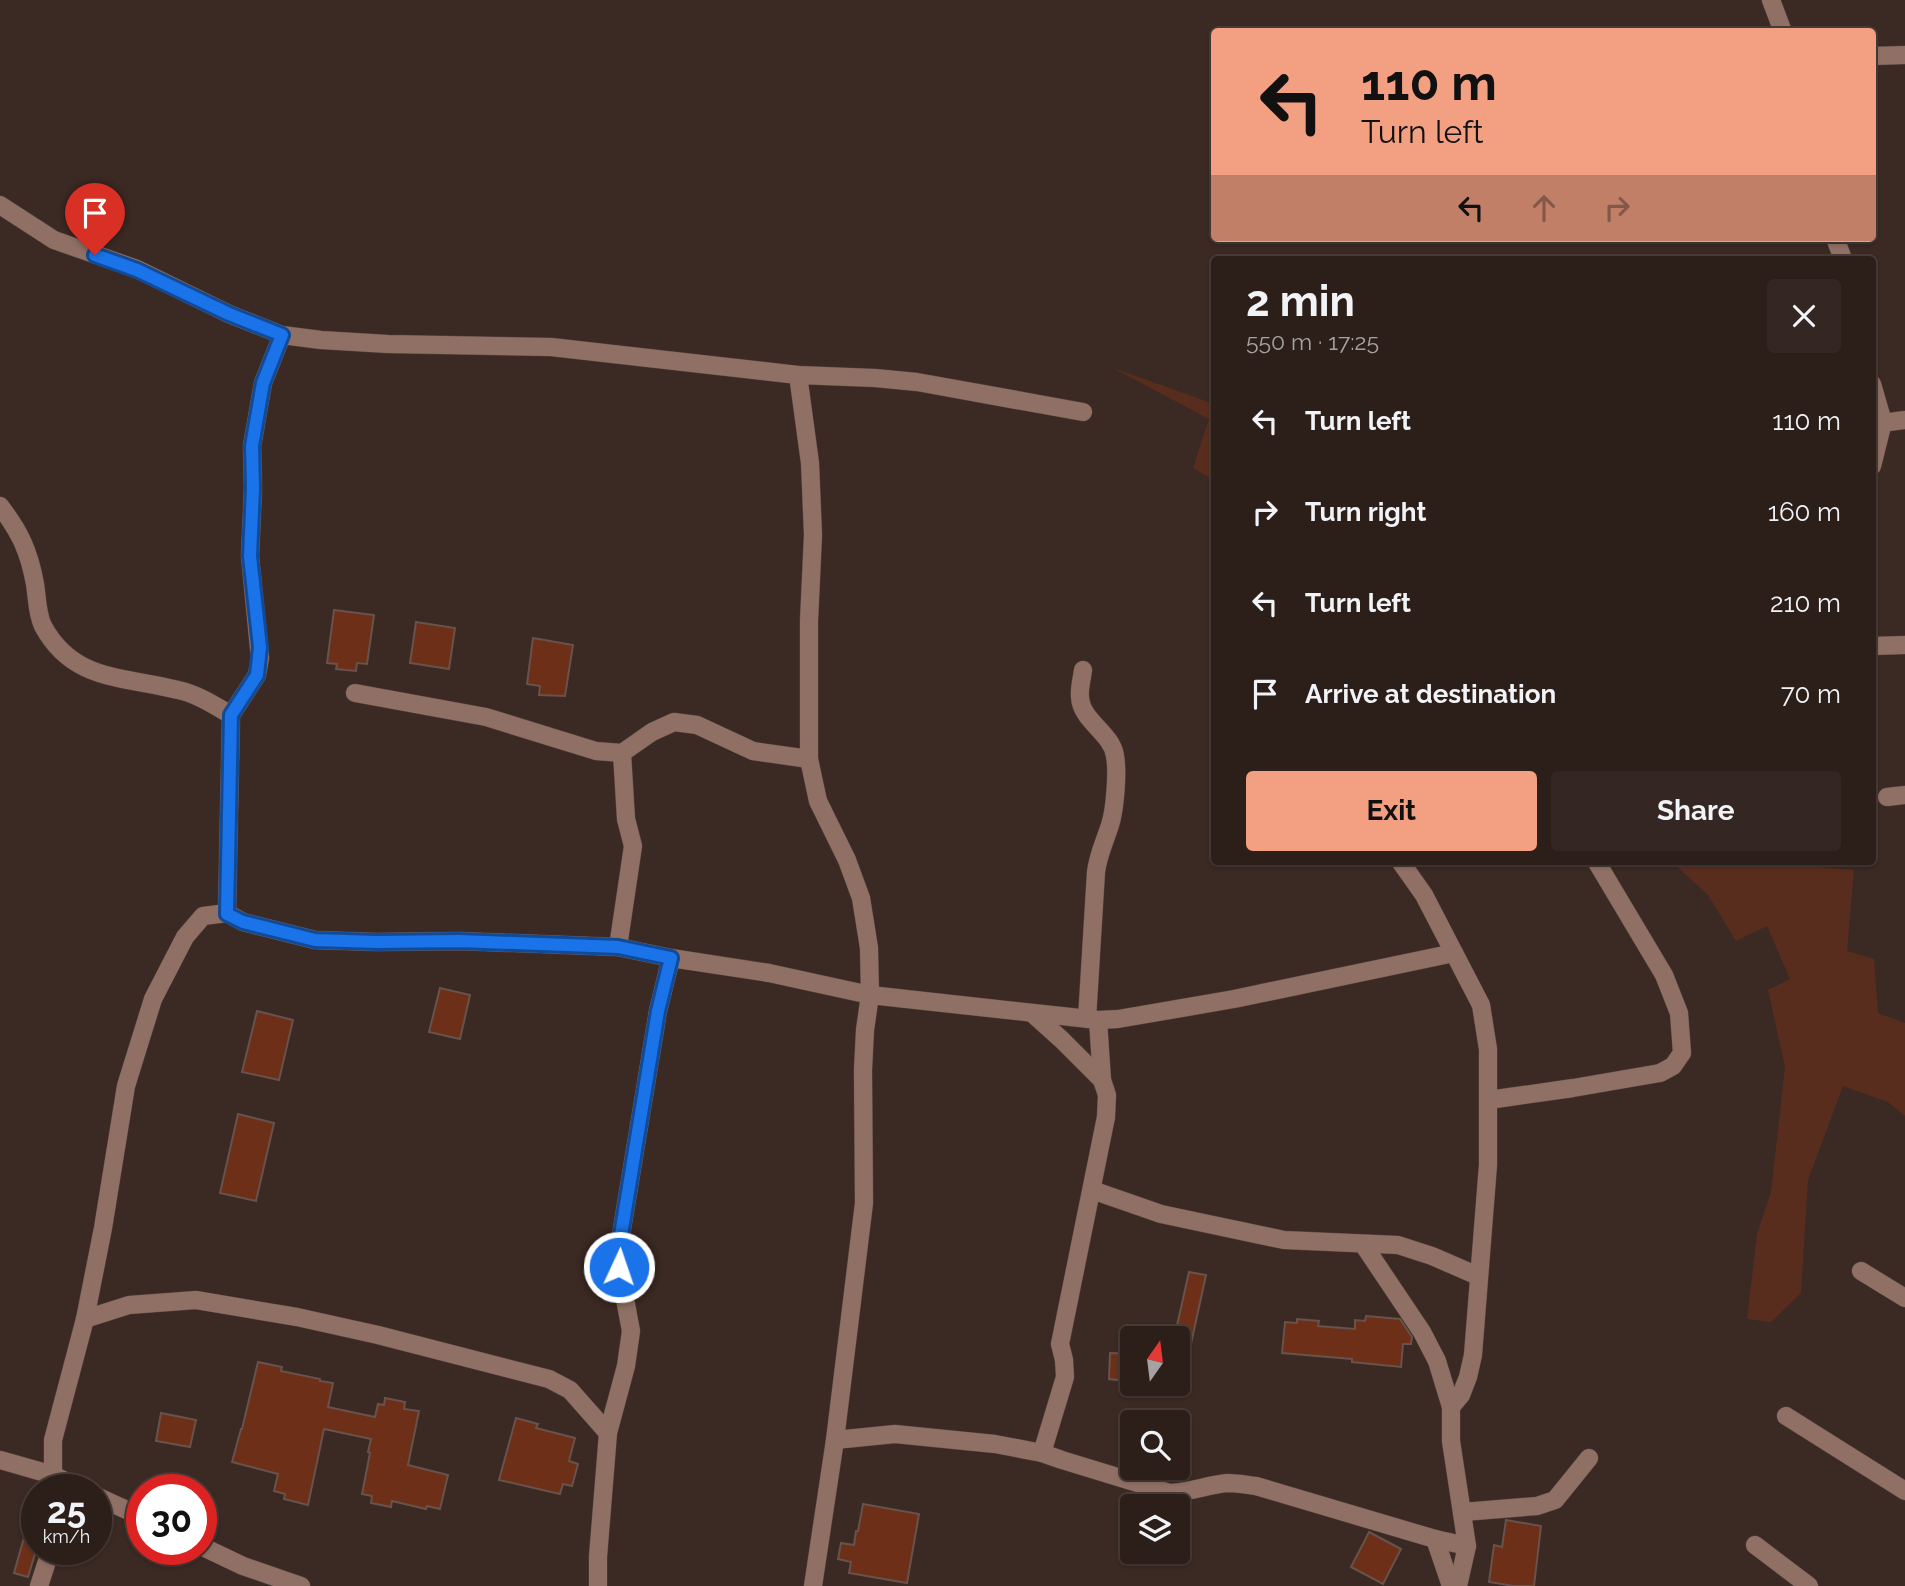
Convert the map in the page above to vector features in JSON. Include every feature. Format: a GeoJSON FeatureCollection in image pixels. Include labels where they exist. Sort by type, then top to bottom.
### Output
{"type":"FeatureCollection","features":[{"type":"Feature","properties":{"kind":"street"},"geometry":{"type":"LineString","coordinates":[[1770,0],[1781,28]]}},
{"type":"Feature","properties":{"kind":"street"},"geometry":{"type":"LineString","coordinates":[[1876,56],[1905,55]]}},
{"type":"Feature","properties":{"kind":"street"},"geometry":{"type":"LineString","coordinates":[[0,205],[54,240],[137,270],[229,314],[282,335],[388,344],[551,347],[798,375],[917,382],[1083,412]]}},
{"type":"Feature","properties":{"kind":"street"},"geometry":{"type":"LineString","coordinates":[[227,914],[231,715],[257,675],[260,658],[250,556],[252,446],[263,383],[282,335]]}},
{"type":"Feature","properties":{"kind":"street"},"geometry":{"type":"LineString","coordinates":[[798,375],[810,463],[813,535],[809,621],[809,759],[818,801],[847,860],[861,898],[869,948],[870,995],[863,1070],[864,1203],[835,1440],[813,1586]]}},
{"type":"Feature","properties":{"kind":"street"},"geometry":{"type":"LineString","coordinates":[[1878,423],[1905,420]]}},
{"type":"Feature","properties":{"kind":"street"},"geometry":{"type":"LineString","coordinates":[[0,506],[22,538],[34,579],[41,623],[55,643],[77,663],[102,675],[179,690],[231,715]]}},
{"type":"Feature","properties":{"kind":"street"},"geometry":{"type":"LineString","coordinates":[[1876,646],[1905,645]]}},
{"type":"Feature","properties":{"kind":"street"},"geometry":{"type":"LineString","coordinates":[[1042,1453],[1065,1377],[1065,1360],[1060,1343],[1106,1117],[1107,1095],[1102,1080],[1093,1020],[1096,872],[1111,822],[1115,755],[1112,746],[1082,708],[1080,696],[1083,670]]}},
{"type":"Feature","properties":{"kind":"street"},"geometry":{"type":"LineString","coordinates":[[355,693],[486,717],[596,751],[622,753],[652,732],[674,722],[697,725],[753,751],[809,759]]}},
{"type":"Feature","properties":{"kind":"street"},"geometry":{"type":"LineString","coordinates":[[618,947],[633,846],[626,819],[622,753]]}},
{"type":"Feature","properties":{"kind":"street"},"geometry":{"type":"LineString","coordinates":[[1403,865],[1424,895],[1481,1005],[1488,1049],[1488,1165],[1473,1355],[1461,1395],[1451,1407]]}},
{"type":"Feature","properties":{"kind":"street"},"geometry":{"type":"LineString","coordinates":[[1489,1100],[1660,1073],[1673,1066],[1682,1053],[1679,1013],[1664,975],[1598,865]]}},
{"type":"Feature","properties":{"kind":"street"},"geometry":{"type":"LineString","coordinates":[[53,1474],[53,1440],[85,1319],[126,1086],[153,999],[185,937],[203,916],[227,914],[243,922],[315,940],[459,941],[618,947],[769,973],[870,995],[1093,1020],[1118,1019],[1234,999],[1454,953]]}},
{"type":"Feature","properties":{"kind":"street"},"geometry":{"type":"LineString","coordinates":[[598,1586],[608,1433],[626,1366],[631,1331],[619,1267],[620,1241],[658,1011],[671,958]]}},
{"type":"Feature","properties":{"kind":"street"},"geometry":{"type":"LineString","coordinates":[[1032,1013],[1102,1080]]}},
{"type":"Feature","properties":{"kind":"street"},"geometry":{"type":"LineString","coordinates":[[1092,1190],[1161,1214],[1284,1240],[1398,1245],[1478,1276]]}},
{"type":"Feature","properties":{"kind":"street"},"geometry":{"type":"LineString","coordinates":[[1363,1244],[1422,1332],[1437,1361],[1451,1407],[1451,1441],[1467,1546],[1458,1586]]}},
{"type":"Feature","properties":{"kind":"street"},"geometry":{"type":"LineString","coordinates":[[1861,1271],[1905,1298]]}},
{"type":"Feature","properties":{"kind":"street"},"geometry":{"type":"LineString","coordinates":[[85,1319],[129,1306],[196,1300],[297,1317],[549,1379],[570,1390],[608,1433]]}},
{"type":"Feature","properties":{"kind":"street"},"geometry":{"type":"LineString","coordinates":[[1786,1416],[1905,1491]]}},
{"type":"Feature","properties":{"kind":"street"},"geometry":{"type":"LineString","coordinates":[[835,1440],[895,1434],[995,1444],[1042,1453],[1170,1493],[1231,1483],[1256,1486],[1434,1539],[1467,1546]]}},
{"type":"Feature","properties":{"kind":"street"},"geometry":{"type":"LineString","coordinates":[[1463,1512],[1537,1506],[1555,1500],[1589,1458]]}},
{"type":"Feature","properties":{"kind":"street"},"geometry":{"type":"LineString","coordinates":[[0,1460],[49,1474]]}},
{"type":"Feature","properties":{"kind":"street"},"geometry":{"type":"LineString","coordinates":[[1434,1539],[1451,1586]]}},
{"type":"Feature","properties":{"kind":"street"},"geometry":{"type":"LineString","coordinates":[[1755,1545],[1809,1586]]}},
{"type":"Feature","properties":{"kind":"street"},"geometry":{"type":"LineString","coordinates":[[217,1554],[243,1566],[301,1586]]}},
{"type":"Feature","properties":{"kind":"street"},"geometry":{"type":"LineString","coordinates":[[39,1586],[46,1565]]}},
{"type":"Feature","properties":{"kind":"shaded area"},"geometry":{"type":"Polygon","coordinates":[[[1111,367],[1211,403],[1211,478],[1193,468],[1209,419],[1111,367]]]}},
{"type":"Feature","properties":{"kind":"shaded area"},"geometry":{"type":"Polygon","coordinates":[[[1675,865],[1818,865],[1854,870],[1847,951],[1874,959],[1878,1013],[1905,1023],[1905,1116],[1888,1102],[1843,1086],[1808,1180],[1801,1293],[1771,1322],[1747,1319],[1757,1234],[1771,1192],[1785,1067],[1768,990],[1790,979],[1767,926],[1736,941],[1708,895],[1675,865]]]}},
{"type":"Feature","properties":{"kind":"building"},"geometry":{"type":"Polygon","coordinates":[[[334,610],[374,615],[367,664],[357,663],[356,671],[336,669],[337,664],[327,663],[334,610]]]}},
{"type":"Feature","properties":{"kind":"building"},"geometry":{"type":"Polygon","coordinates":[[[416,622],[455,628],[449,669],[410,663],[416,622]]]}},
{"type":"Feature","properties":{"kind":"building"},"geometry":{"type":"Polygon","coordinates":[[[533,638],[573,645],[565,696],[539,695],[540,686],[527,684],[533,638]]]}},
{"type":"Feature","properties":{"kind":"building"},"geometry":{"type":"Polygon","coordinates":[[[440,988],[470,995],[460,1039],[429,1032],[440,988]]]}},
{"type":"Feature","properties":{"kind":"building"},"geometry":{"type":"Polygon","coordinates":[[[257,1011],[293,1020],[279,1080],[242,1072],[257,1011]]]}},
{"type":"Feature","properties":{"kind":"building"},"geometry":{"type":"Polygon","coordinates":[[[238,1114],[274,1123],[256,1201],[220,1193],[238,1114]]]}},
{"type":"Feature","properties":{"kind":"building"},"geometry":{"type":"Polygon","coordinates":[[[1189,1272],[1206,1275],[1190,1348],[1190,1326],[1177,1326],[1189,1272]]]}},
{"type":"Feature","properties":{"kind":"building"},"geometry":{"type":"Polygon","coordinates":[[[1366,1316],[1400,1319],[1412,1337],[1411,1344],[1403,1344],[1401,1367],[1352,1362],[1352,1359],[1282,1353],[1285,1322],[1297,1323],[1297,1319],[1319,1321],[1318,1326],[1355,1329],[1355,1320],[1365,1321],[1366,1316]]]}},
{"type":"Feature","properties":{"kind":"building"},"geometry":{"type":"Polygon","coordinates":[[[1110,1353],[1120,1353],[1120,1380],[1109,1379],[1110,1353]]]}},
{"type":"Feature","properties":{"kind":"building"},"geometry":{"type":"Polygon","coordinates":[[[258,1362],[282,1367],[281,1371],[333,1383],[328,1407],[375,1417],[378,1404],[384,1405],[385,1398],[405,1402],[404,1409],[419,1411],[408,1465],[448,1475],[440,1509],[427,1506],[426,1509],[392,1501],[391,1507],[371,1503],[372,1496],[362,1494],[371,1439],[324,1429],[308,1505],[284,1499],[285,1494],[274,1491],[278,1474],[232,1462],[258,1362]]]}},
{"type":"Feature","properties":{"kind":"building"},"geometry":{"type":"Polygon","coordinates":[[[161,1413],[196,1420],[190,1447],[156,1441],[161,1413]]]}},
{"type":"Feature","properties":{"kind":"building"},"geometry":{"type":"Polygon","coordinates":[[[516,1418],[538,1424],[536,1428],[575,1438],[569,1461],[578,1464],[572,1486],[563,1484],[560,1494],[499,1480],[516,1418]]]}},
{"type":"Feature","properties":{"kind":"building"},"geometry":{"type":"Polygon","coordinates":[[[863,1504],[919,1514],[907,1583],[849,1573],[851,1562],[838,1559],[841,1543],[854,1545],[863,1504]]]}},
{"type":"Feature","properties":{"kind":"building"},"geometry":{"type":"Polygon","coordinates":[[[1506,1520],[1541,1526],[1534,1586],[1489,1582],[1494,1545],[1502,1547],[1506,1520]]]}},
{"type":"Feature","properties":{"kind":"building"},"geometry":{"type":"Polygon","coordinates":[[[1369,1532],[1401,1549],[1383,1584],[1351,1567],[1369,1532]]]}},
{"type":"Feature","properties":{"kind":"building"},"geometry":{"type":"Polygon","coordinates":[[[21,1548],[21,1565],[32,1565],[28,1577],[14,1573],[21,1548]]]}},
{"type":"Feature","properties":{"kind":"route"},"geometry":{"type":"LineString","coordinates":[[95,255],[137,270],[251,324],[282,335],[263,383],[252,446],[250,556],[260,658],[257,675],[231,715],[227,914],[243,922],[315,940],[459,941],[618,947],[671,958],[647,1073],[620,1241],[619,1267]]}}]}
